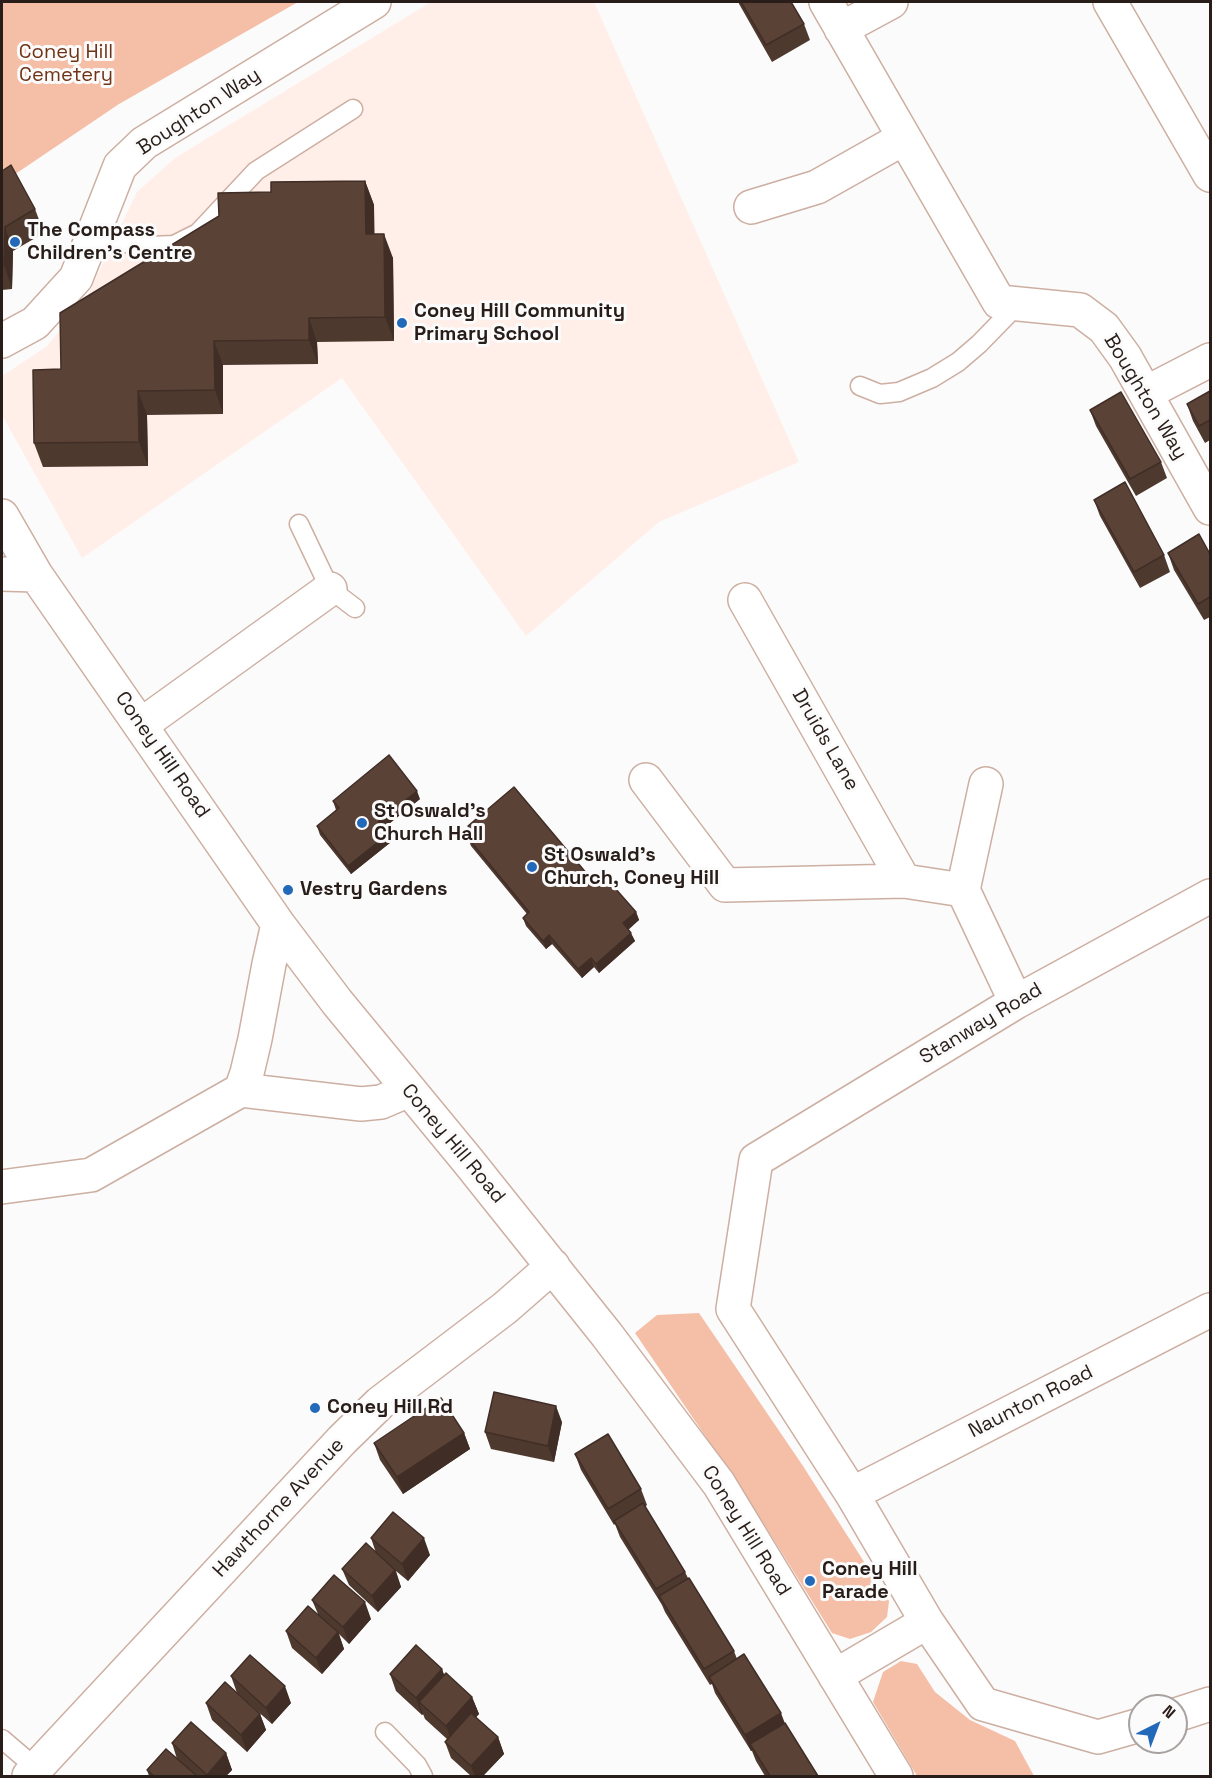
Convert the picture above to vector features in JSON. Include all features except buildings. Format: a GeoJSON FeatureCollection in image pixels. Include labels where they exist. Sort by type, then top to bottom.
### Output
{"type":"FeatureCollection","features":[{"type":"Feature","properties":{"kind":"street","name":"Boughton Way"},"geometry":{"type":"LineString","coordinates":[[2,341],[35,324],[76,278],[120,166],[144,142],[374,2]]}},
{"type":"Feature","properties":{"kind":"street"},"geometry":{"type":"LineString","coordinates":[[833,15],[891,2]]}},
{"type":"Feature","properties":{"kind":"street"},"geometry":{"type":"LineString","coordinates":[[1110,2],[1210,175]]}},
{"type":"Feature","properties":{"kind":"street","name":"Boughton Way"},"geometry":{"type":"LineString","coordinates":[[833,15],[999,302],[1080,310],[1104,328],[1125,357],[1210,508]]}},
{"type":"Feature","properties":{"kind":"street"},"geometry":{"type":"LineString","coordinates":[[751,207],[818,187],[904,138]]}},
{"type":"Feature","properties":{"kind":"street"},"geometry":{"type":"LineString","coordinates":[[1146,393],[1210,360]]}},
{"type":"Feature","properties":{"kind":"street","name":"Coney Hill Road"},"geometry":{"type":"LineString","coordinates":[[2,516],[36,574],[278,924],[337,1002],[553,1266],[719,1484],[896,1776]]}},
{"type":"Feature","properties":{"kind":"street"},"geometry":{"type":"LineString","coordinates":[[2,574],[36,574]]}},
{"type":"Feature","properties":{"kind":"street"},"geometry":{"type":"LineString","coordinates":[[141,725],[342,599]]}},
{"type":"Feature","properties":{"kind":"street","name":"Druids Lane"},"geometry":{"type":"LineString","coordinates":[[745,600],[904,881]]}},
{"type":"Feature","properties":{"kind":"street"},"geometry":{"type":"LineString","coordinates":[[646,780],[725,885],[904,881],[963,890]]}},
{"type":"Feature","properties":{"kind":"street"},"geometry":{"type":"LineString","coordinates":[[986,784],[963,890],[1016,1002]]}},
{"type":"Feature","properties":{"kind":"street","name":"Stanway Road"},"geometry":{"type":"LineString","coordinates":[[852,1494],[734,1308],[756,1160],[1016,1002],[1210,896]]}},
{"type":"Feature","properties":{"kind":"street"},"geometry":{"type":"LineString","coordinates":[[241,1090],[255,1039],[278,924]]}},
{"type":"Feature","properties":{"kind":"street"},"geometry":{"type":"LineString","coordinates":[[2,1187],[91,1175],[241,1090],[361,1104],[381,1102],[409,1090]]}},
{"type":"Feature","properties":{"kind":"street","name":"Hawthorne Avenue"},"geometry":{"type":"LineString","coordinates":[[32,1772],[334,1449],[380,1403],[505,1308],[553,1266]]}},
{"type":"Feature","properties":{"kind":"street","name":"Naunton Road"},"geometry":{"type":"LineString","coordinates":[[852,1494],[1210,1310]]}},
{"type":"Feature","properties":{"kind":"street"},"geometry":{"type":"LineString","coordinates":[[852,1494],[927,1622],[983,1704],[1098,1737],[1128,1728]]}},
{"type":"Feature","properties":{"kind":"street"},"geometry":{"type":"LineString","coordinates":[[836,1676],[927,1622]]}},
{"type":"Feature","properties":{"kind":"street"},"geometry":{"type":"LineString","coordinates":[[1188,1711],[1210,1704]]}},
{"type":"Feature","properties":{"kind":"lane"},"geometry":{"type":"LineString","coordinates":[[93,238],[150,246],[174,245],[198,233],[256,171],[353,109]]}},
{"type":"Feature","properties":{"kind":"lane"},"geometry":{"type":"LineString","coordinates":[[860,386],[880,394],[899,392],[932,378],[958,362],[979,344],[1018,304]]}},
{"type":"Feature","properties":{"kind":"lane"},"geometry":{"type":"LineString","coordinates":[[299,524],[342,599]]}},
{"type":"Feature","properties":{"kind":"lane"},"geometry":{"type":"LineString","coordinates":[[386,1732],[417,1765],[423,1776]]}},
{"type":"Feature","properties":{"kind":"lane"},"geometry":{"type":"LineString","coordinates":[[2,1739],[32,1772]]}},
{"type":"Feature","properties":{"kind":"shaded area","name":"Coney Hill Community Primary School"},"geometry":{"type":"Polygon","coordinates":[[[431,2],[594,2],[799,462],[659,522],[526,636],[342,378],[82,558],[2,415],[2,376],[46,347],[86,299],[137,192],[175,158],[431,2]]]}},
{"type":"Feature","properties":{"kind":"green space","name":"Coney Hill Cemetery"},"geometry":{"type":"Polygon","coordinates":[[[2,2],[298,2],[119,104],[2,183],[2,2]]]}},
{"type":"Feature","properties":{"kind":"green space"},"geometry":{"type":"Polygon","coordinates":[[[699,1313],[803,1466],[889,1601],[887,1617],[871,1632],[850,1639],[832,1633],[749,1500],[635,1333],[657,1315],[699,1313]]]}},
{"type":"Feature","properties":{"kind":"green space"},"geometry":{"type":"Polygon","coordinates":[[[901,1661],[917,1664],[935,1692],[970,1720],[1015,1741],[1034,1776],[917,1776],[873,1702],[883,1672],[901,1661]]]}},
{"type":"Feature","properties":{"kind":"place","name":"The Compass Children's Centre"},"geometry":{"type":"Point","coordinates":[15,242]}},
{"type":"Feature","properties":{"kind":"place","name":"Coney Hill Community Primary School"},"geometry":{"type":"Point","coordinates":[402,323]}},
{"type":"Feature","properties":{"kind":"place","name":"St Oswald's Church Hall"},"geometry":{"type":"Point","coordinates":[362,823]}},
{"type":"Feature","properties":{"kind":"place","name":"St Oswald's Church, Coney Hill"},"geometry":{"type":"Point","coordinates":[532,867]}},
{"type":"Feature","properties":{"kind":"place","name":"Vestry Gardens"},"geometry":{"type":"Point","coordinates":[288,890]}},
{"type":"Feature","properties":{"kind":"place","name":"Coney Hill Rd"},"geometry":{"type":"Point","coordinates":[315,1408]}},
{"type":"Feature","properties":{"kind":"place","name":"Coney Hill Parade"},"geometry":{"type":"Point","coordinates":[810,1581]}}]}
